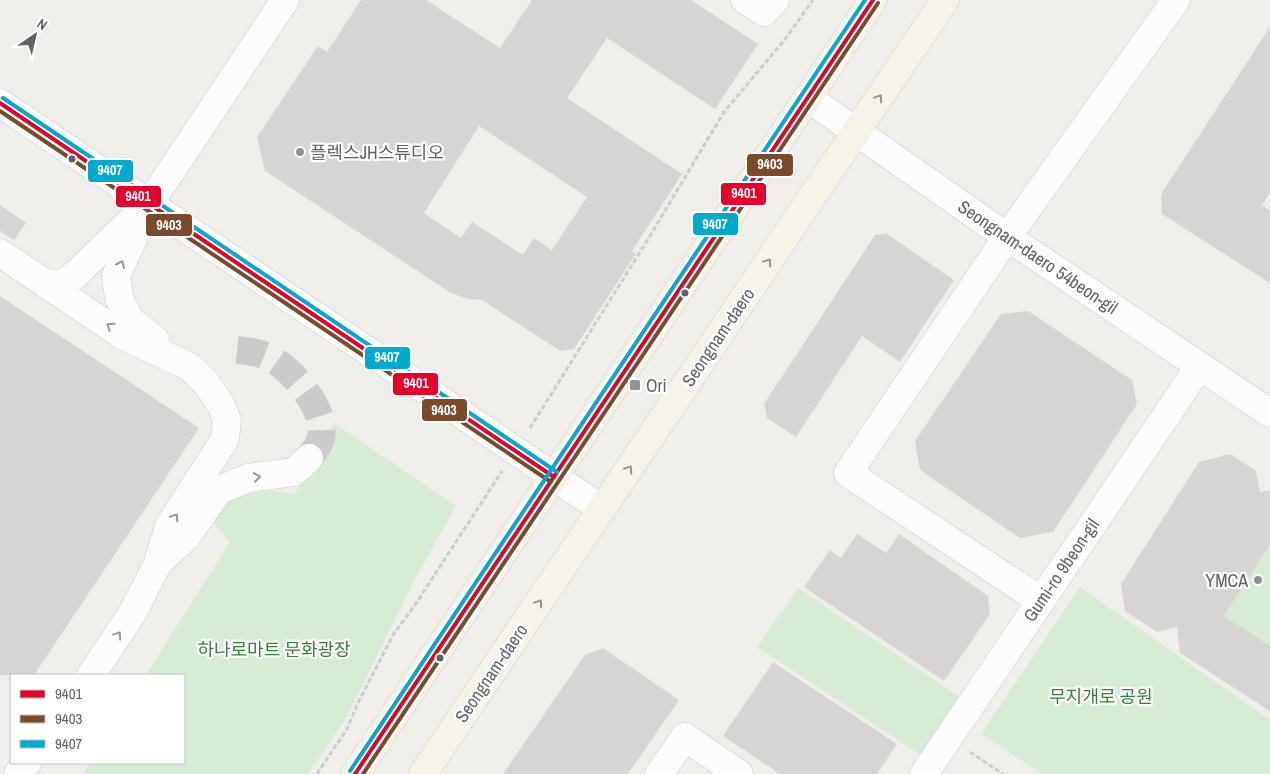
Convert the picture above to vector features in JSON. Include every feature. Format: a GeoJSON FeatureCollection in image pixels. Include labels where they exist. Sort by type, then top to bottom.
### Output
{"type":"FeatureCollection","features":[{"type":"Feature","properties":{"kind":"main road"},"geometry":{"type":"LineString","coordinates":[[355,774],[873,0]]}},
{"type":"Feature","properties":{"kind":"main road","name":"Seongnam-daero"},"geometry":{"type":"LineString","coordinates":[[423,774],[945,0]]}},
{"type":"Feature","properties":{"kind":"street"},"geometry":{"type":"LineString","coordinates":[[745,0],[764,12],[775,0]]}},
{"type":"Feature","properties":{"kind":"street"},"geometry":{"type":"LineString","coordinates":[[1040,601],[848,473],[1007,237],[1176,0]]}},
{"type":"Feature","properties":{"kind":"street"},"geometry":{"type":"LineString","coordinates":[[158,562],[186,537],[219,490],[228,466],[225,439],[227,420],[222,405],[207,384],[190,367],[130,320],[119,298],[116,276],[149,204],[282,2]]}},
{"type":"Feature","properties":{"kind":"street","name":"Seongnam-daero 54beon-gil"},"geometry":{"type":"LineString","coordinates":[[808,98],[1007,237],[1270,413]]}},
{"type":"Feature","properties":{"kind":"street"},"geometry":{"type":"LineString","coordinates":[[0,103],[602,510]]}},
{"type":"Feature","properties":{"kind":"street"},"geometry":{"type":"LineString","coordinates":[[46,283],[64,284],[149,204]]}},
{"type":"Feature","properties":{"kind":"street"},"geometry":{"type":"LineString","coordinates":[[0,253],[122,334],[190,367]]}},
{"type":"Feature","properties":{"kind":"street","name":"Gumi-ro 9beon-gil"},"geometry":{"type":"LineString","coordinates":[[924,774],[1199,367]]}},
{"type":"Feature","properties":{"kind":"street"},"geometry":{"type":"LineString","coordinates":[[92,674],[133,612],[158,562],[169,526],[225,439]]}},
{"type":"Feature","properties":{"kind":"street"},"geometry":{"type":"LineString","coordinates":[[219,490],[248,478],[294,472],[309,458]]}},
{"type":"Feature","properties":{"kind":"street"},"geometry":{"type":"LineString","coordinates":[[659,774],[685,737],[739,774]]}},
{"type":"Feature","properties":{"kind":"street"},"geometry":{"type":"LineString","coordinates":[[18,774],[26,764]]}},
{"type":"Feature","properties":{"kind":"path"},"geometry":{"type":"LineString","coordinates":[[317,774],[346,729],[393,635],[417,602],[647,241],[724,112],[786,38],[813,0]]}},
{"type":"Feature","properties":{"kind":"path"},"geometry":{"type":"LineString","coordinates":[[949,737],[1003,774]]}},
{"type":"Feature","properties":{"kind":"green space","name":"하나로마트 문화광장"},"geometry":{"type":"Polygon","coordinates":[[[334,423],[456,506],[415,579],[345,720],[308,774],[83,774],[89,764],[185,764],[185,674],[147,674],[230,542],[208,516],[228,501],[261,490],[295,494],[334,423]]]}},
{"type":"Feature","properties":{"kind":"green space","name":"YMCA"},"geometry":{"type":"Polygon","coordinates":[[[1270,544],[1270,646],[1224,616],[1270,544]]]}},
{"type":"Feature","properties":{"kind":"green space","name":"무지개로 공원"},"geometry":{"type":"Polygon","coordinates":[[[1080,587],[1270,720],[1270,774],[1042,774],[981,734],[1080,587]]]}},
{"type":"Feature","properties":{"kind":"green space"},"geometry":{"type":"Polygon","coordinates":[[[798,588],[963,699],[923,757],[757,647],[798,588]]]}},
{"type":"Feature","properties":{"kind":"building"},"geometry":{"type":"Polygon","coordinates":[[[361,0],[426,0],[500,48],[532,0],[691,0],[758,44],[715,109],[607,38],[567,98],[682,174],[632,251],[636,254],[574,349],[560,351],[482,300],[468,299],[451,293],[265,171],[257,137],[318,46],[327,52],[361,0]],[[479,126],[424,213],[461,238],[472,222],[523,255],[534,238],[552,250],[587,197],[479,126]]]}},
{"type":"Feature","properties":{"kind":"building"},"geometry":{"type":"Polygon","coordinates":[[[1270,27],[1270,192],[1262,205],[1270,211],[1270,283],[1162,214],[1161,194],[1270,27]]]}},
{"type":"Feature","properties":{"kind":"building"},"geometry":{"type":"Polygon","coordinates":[[[0,205],[26,223],[14,240],[0,231],[0,205]]]}},
{"type":"Feature","properties":{"kind":"building"},"geometry":{"type":"Polygon","coordinates":[[[887,234],[954,280],[900,362],[862,336],[796,437],[767,418],[764,404],[875,235],[887,234]]]}},
{"type":"Feature","properties":{"kind":"building"},"geometry":{"type":"Polygon","coordinates":[[[0,296],[199,428],[35,674],[0,675],[0,296]]]}},
{"type":"Feature","properties":{"kind":"building"},"geometry":{"type":"Polygon","coordinates":[[[1028,311],[1132,380],[1137,404],[1053,532],[1020,538],[920,470],[915,441],[1001,314],[1028,311]]]}},
{"type":"Feature","properties":{"kind":"building"},"geometry":{"type":"Polygon","coordinates":[[[1230,454],[1256,471],[1260,492],[1270,490],[1270,544],[1224,616],[1270,646],[1270,711],[1180,653],[1177,627],[1157,632],[1125,611],[1121,584],[1199,462],[1230,454]]]}},
{"type":"Feature","properties":{"kind":"building"},"geometry":{"type":"Polygon","coordinates":[[[857,534],[886,553],[899,534],[988,596],[990,614],[944,681],[804,587],[830,550],[841,558],[857,534]]]}},
{"type":"Feature","properties":{"kind":"building"},"geometry":{"type":"Polygon","coordinates":[[[603,648],[679,700],[628,774],[503,774],[585,655],[603,648]]]}},
{"type":"Feature","properties":{"kind":"building"},"geometry":{"type":"Polygon","coordinates":[[[773,662],[897,744],[877,774],[780,774],[723,736],[773,662]]]}},
{"type":"Feature","properties":{"kind":"tunnel"},"geometry":{"type":"LineString","coordinates":[[237,350],[260,354],[277,362],[307,393],[320,418],[322,430],[320,441],[309,458]]}},
{"type":"Feature","properties":{"kind":"transit line","name":"9407"},"geometry":{"type":"LineString","coordinates":[[350,771],[865,0]]}},
{"type":"Feature","properties":{"kind":"transit line","name":"9401"},"geometry":{"type":"LineString","coordinates":[[355,774],[873,0]]}},
{"type":"Feature","properties":{"kind":"transit line","name":"9403"},"geometry":{"type":"LineString","coordinates":[[363,774],[878,3]]}},
{"type":"Feature","properties":{"kind":"transit line","name":"9407"},"geometry":{"type":"LineString","coordinates":[[3,98],[557,472]]}},
{"type":"Feature","properties":{"kind":"transit line","name":"9401"},"geometry":{"type":"LineString","coordinates":[[0,103],[554,477]]}},
{"type":"Feature","properties":{"kind":"transit line","name":"9403"},"geometry":{"type":"LineString","coordinates":[[0,111],[551,482]]}},
{"type":"Feature","properties":{"kind":"place","name":"플렉스JH스튜디오"},"geometry":{"type":"Point","coordinates":[300,152]}},
{"type":"Feature","properties":{"kind":"place","name":"Ori"},"geometry":{"type":"Point","coordinates":[635,385]}},
{"type":"Feature","properties":{"kind":"place","name":"YMCA"},"geometry":{"type":"Point","coordinates":[1258,580]}}]}
